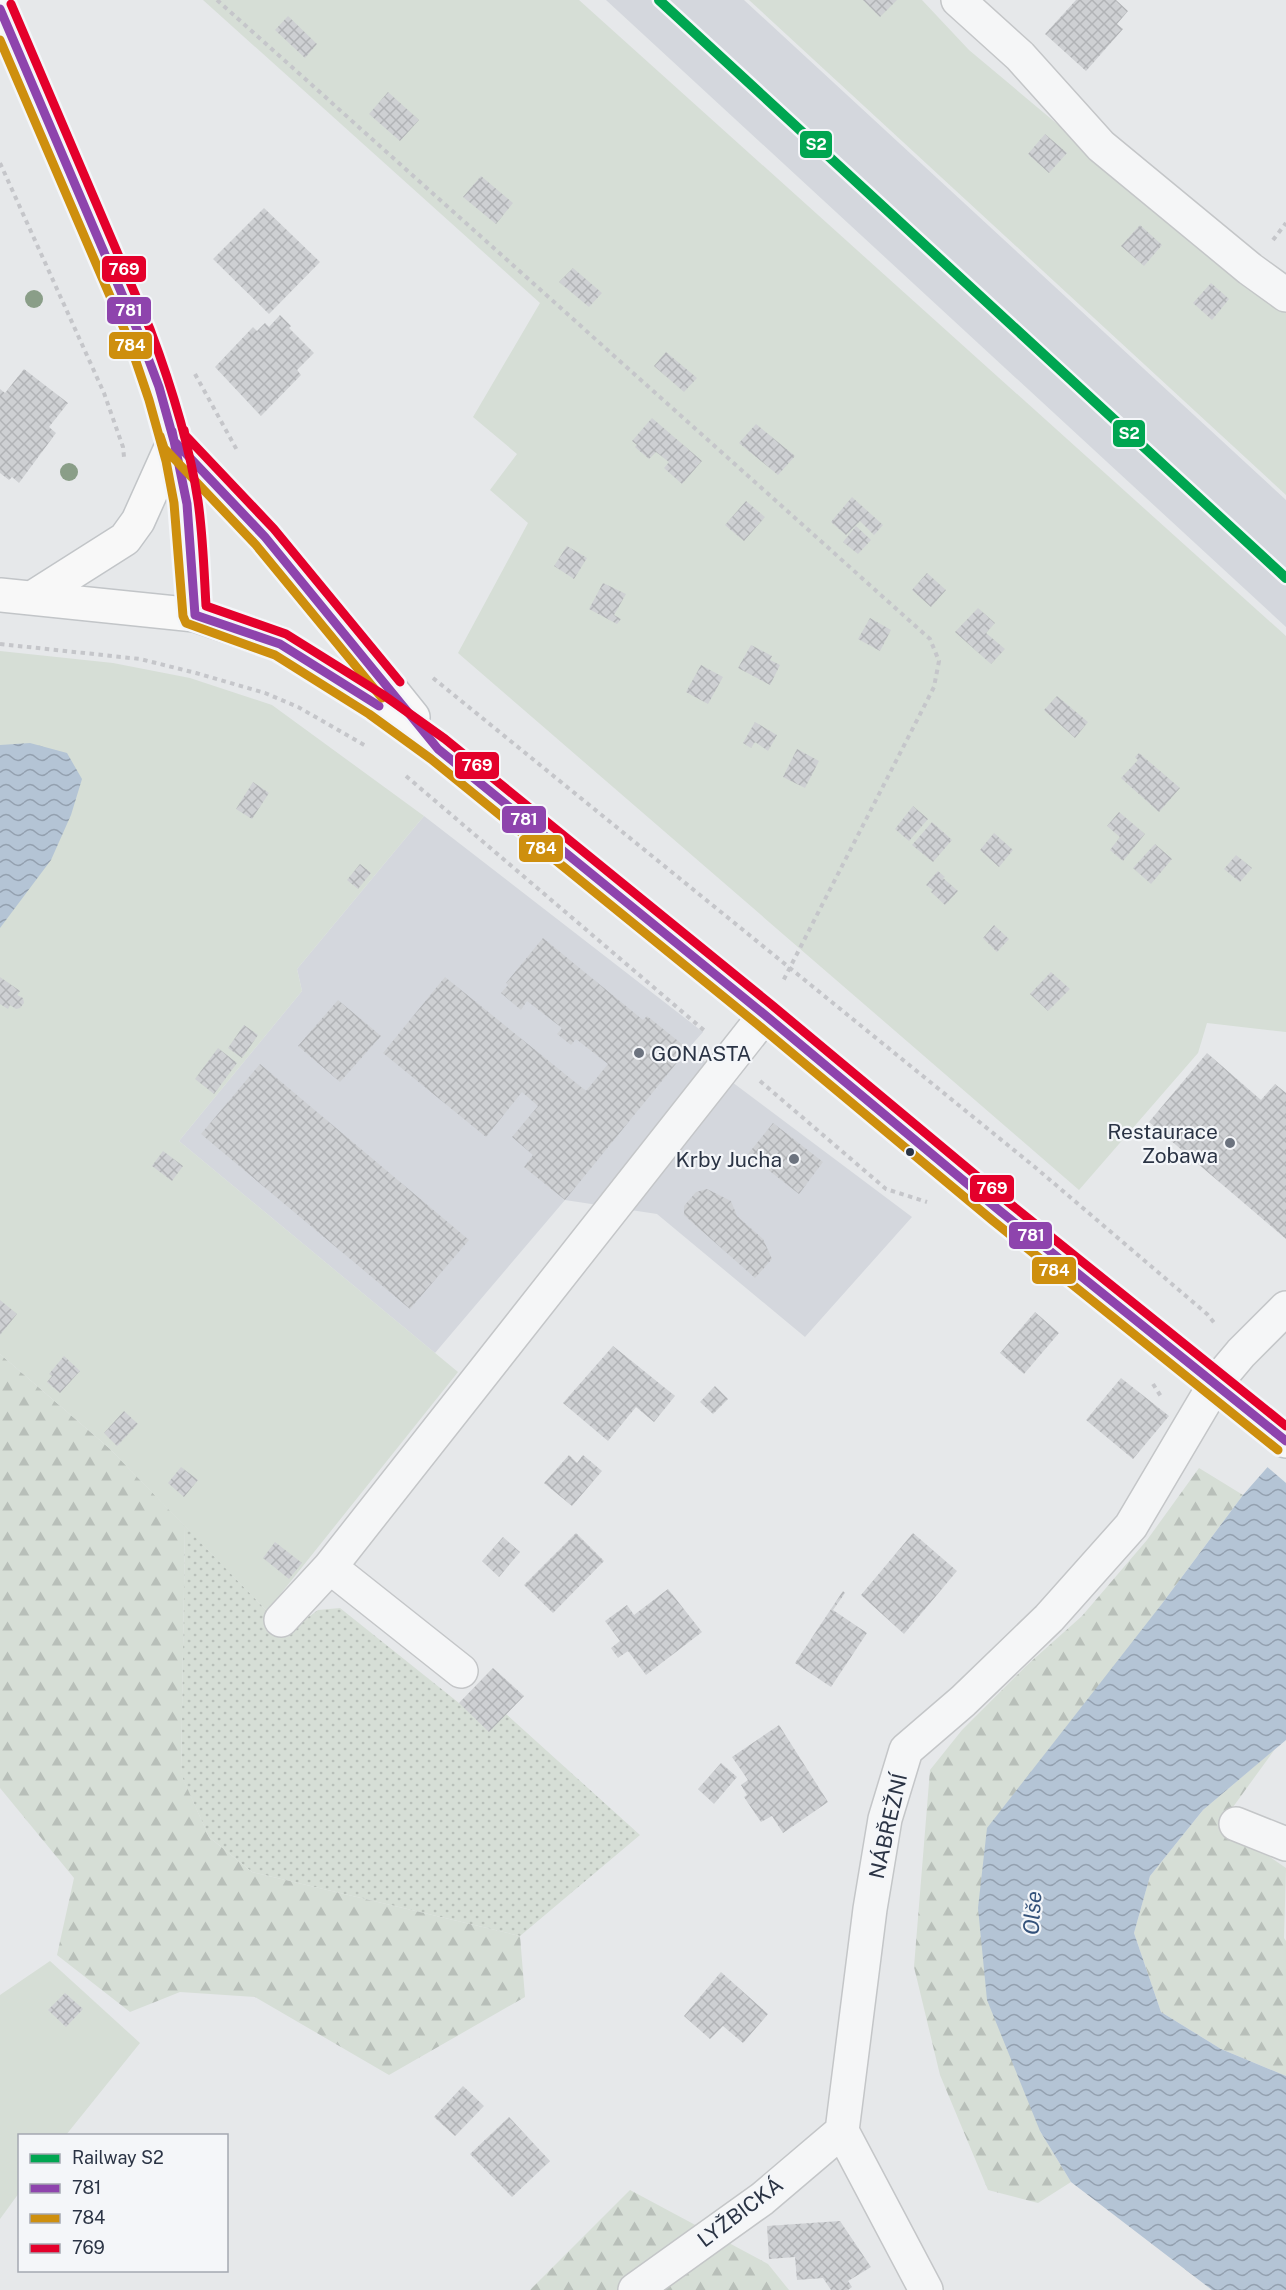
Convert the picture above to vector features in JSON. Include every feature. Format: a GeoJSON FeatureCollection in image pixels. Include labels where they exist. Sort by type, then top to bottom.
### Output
{"type":"FeatureCollection","features":[{"type":"Feature","properties":{"kind":"main road"},"geometry":{"type":"LineString","coordinates":[[0,9],[140,334],[159,387],[174,441],[187,504],[195,615]]}},
{"type":"Feature","properties":{"kind":"main road"},"geometry":{"type":"LineString","coordinates":[[16,596],[125,539],[138,521],[174,441]]}},
{"type":"Feature","properties":{"kind":"main road"},"geometry":{"type":"LineString","coordinates":[[174,441],[265,537],[438,749]]}},
{"type":"Feature","properties":{"kind":"main road"},"geometry":{"type":"LineString","coordinates":[[16,596],[195,615],[280,644],[376,704],[438,749],[765,1015],[1000,1211],[1275,1432]]}},
{"type":"Feature","properties":{"kind":"street"},"geometry":{"type":"LineString","coordinates":[[958,0],[1020,56],[1101,146],[1250,269],[1286,295]]}},
{"type":"Feature","properties":{"kind":"street"},"geometry":{"type":"LineString","coordinates":[[281,1620],[330,1567],[765,1015]]}},
{"type":"Feature","properties":{"kind":"street","name":"NÁBŘEŽNÍ"},"geometry":{"type":"LineString","coordinates":[[842,2131],[873,1887],[885,1820],[906,1750],[963,1701],[1049,1618],[1131,1526],[1215,1384],[1241,1353],[1286,1308]]}},
{"type":"Feature","properties":{"kind":"street"},"geometry":{"type":"LineString","coordinates":[[330,1567],[460,1671]]}},
{"type":"Feature","properties":{"kind":"street"},"geometry":{"type":"LineString","coordinates":[[1236,1824],[1286,1844]]}},
{"type":"Feature","properties":{"kind":"street"},"geometry":{"type":"LineString","coordinates":[[842,2131],[926,2290]]}},
{"type":"Feature","properties":{"kind":"street","name":"LYŽBICKÁ"},"geometry":{"type":"LineString","coordinates":[[635,2290],[762,2199],[842,2131]]}},
{"type":"Feature","properties":{"kind":"path"},"geometry":{"type":"LineString","coordinates":[[217,0],[930,639],[939,661],[934,687],[765,1015]]}},
{"type":"Feature","properties":{"kind":"path"},"geometry":{"type":"LineString","coordinates":[[0,163],[104,393],[123,447],[124,466]]}},
{"type":"Feature","properties":{"kind":"path"},"geometry":{"type":"LineString","coordinates":[[194,372],[240,455]]}},
{"type":"Feature","properties":{"kind":"path"},"geometry":{"type":"LineString","coordinates":[[0,644],[140,659],[196,673],[264,693],[298,707],[373,751]]}},
{"type":"Feature","properties":{"kind":"path"},"geometry":{"type":"LineString","coordinates":[[428,674],[1036,1168],[1207,1314],[1241,1353]]}},
{"type":"Feature","properties":{"kind":"path"},"geometry":{"type":"LineString","coordinates":[[400,771],[733,1055],[773,1093],[886,1190],[928,1202]]}},
{"type":"Feature","properties":{"kind":"path"},"geometry":{"type":"LineString","coordinates":[[1149,1380],[1168,1406]]}},
{"type":"Feature","properties":{"kind":"shaded area"},"geometry":{"type":"Polygon","coordinates":[[[606,0],[744,0],[1286,500],[1286,627],[606,0]]]}},
{"type":"Feature","properties":{"kind":"shaded area"},"geometry":{"type":"Polygon","coordinates":[[[424,816],[703,1032],[688,1049],[912,1217],[805,1337],[657,1214],[565,1200],[435,1353],[179,1141],[302,991],[297,969],[424,816]]]}},
{"type":"Feature","properties":{"kind":"green space"},"geometry":{"type":"Polygon","coordinates":[[[203,0],[579,0],[1286,636],[1286,1032],[1207,1023],[1198,1053],[1079,1190],[458,653],[528,523],[490,490],[517,454],[473,417],[540,303],[203,0]]]}},
{"type":"Feature","properties":{"kind":"green space"},"geometry":{"type":"Polygon","coordinates":[[[749,0],[922,0],[969,50],[1222,262],[1286,310],[1286,495],[749,0]]]}},
{"type":"Feature","properties":{"kind":"green space"},"geometry":{"type":"Polygon","coordinates":[[[0,651],[113,663],[190,678],[272,705],[424,816],[297,969],[302,991],[179,1141],[458,1372],[267,1611],[109,1448],[0,1354],[0,651]]]}},
{"type":"Feature","properties":{"kind":"green space"},"geometry":{"type":"Polygon","coordinates":[[[0,1354],[109,1448],[185,1526],[181,1774],[209,1837],[252,1872],[520,1936],[525,1997],[389,2075],[255,1997],[180,1992],[130,2012],[57,1955],[74,1878],[0,1788],[0,1354]]]}},
{"type":"Feature","properties":{"kind":"green space"},"geometry":{"type":"Polygon","coordinates":[[[1199,1468],[1243,1495],[1161,1605],[1040,2131],[1071,2182],[1038,2203],[988,2190],[940,2075],[914,1967],[930,1770],[962,1730],[1026,1666],[1082,1616],[1147,1540],[1199,1468]]]}},
{"type":"Feature","properties":{"kind":"green space"},"geometry":{"type":"Polygon","coordinates":[[[185,1526],[267,1611],[285,1634],[318,1610],[340,1608],[459,1703],[506,1714],[640,1835],[520,1936],[252,1872],[209,1837],[181,1775],[185,1526]]]}},
{"type":"Feature","properties":{"kind":"green space"},"geometry":{"type":"Polygon","coordinates":[[[1275,1749],[1233,1807],[1225,1826],[1286,1868],[1284,1938],[1286,1941],[1286,2076],[1221,2049],[1161,2012],[1134,1933],[1150,1876],[1203,1810],[1275,1749]]]}},
{"type":"Feature","properties":{"kind":"green space"},"geometry":{"type":"Polygon","coordinates":[[[50,1961],[140,2043],[67,2134],[18,2134],[18,2194],[0,2219],[0,1995],[50,1961]]]}},
{"type":"Feature","properties":{"kind":"green space"},"geometry":{"type":"Polygon","coordinates":[[[630,2190],[768,2264],[789,2290],[530,2290],[630,2190]]]}},
{"type":"Feature","properties":{"kind":"water"},"geometry":{"type":"Polygon","coordinates":[[[30,743],[67,753],[82,779],[71,815],[51,860],[0,928],[0,745],[30,743]]]}},
{"type":"Feature","properties":{"kind":"water","name":"Olše"},"geometry":{"type":"Polygon","coordinates":[[[1286,1446],[1286,1740],[1203,1810],[1150,1876],[1134,1933],[1161,2012],[1221,2049],[1286,2076],[1286,2290],[1212,2290],[1071,2182],[1040,2131],[987,2000],[978,1908],[987,1828],[1161,1605],[1243,1495],[1286,1446]]]}},
{"type":"Feature","properties":{"kind":"pier"},"geometry":{"type":"Polygon","coordinates":[[[1286,1443],[1286,1483],[1265,1465],[1286,1443]]]}},
{"type":"Feature","properties":{"kind":"building"},"geometry":{"type":"Polygon","coordinates":[[[863,0],[897,0],[880,17],[863,0]]]}},
{"type":"Feature","properties":{"kind":"building"},"geometry":{"type":"Polygon","coordinates":[[[1076,0],[1116,0],[1128,11],[1117,24],[1123,29],[1086,71],[1045,34],[1076,0]]]}},
{"type":"Feature","properties":{"kind":"building"},"geometry":{"type":"Polygon","coordinates":[[[288,16],[317,44],[305,58],[275,30],[288,16]]]}},
{"type":"Feature","properties":{"kind":"building"},"geometry":{"type":"Polygon","coordinates":[[[388,92],[419,120],[400,141],[369,114],[388,92]]]}},
{"type":"Feature","properties":{"kind":"building"},"geometry":{"type":"Polygon","coordinates":[[[1045,134],[1067,153],[1049,173],[1028,154],[1045,134]]]}},
{"type":"Feature","properties":{"kind":"building"},"geometry":{"type":"Polygon","coordinates":[[[481,176],[513,203],[496,224],[463,197],[481,176]]]}},
{"type":"Feature","properties":{"kind":"building"},"geometry":{"type":"Polygon","coordinates":[[[264,208],[320,262],[269,314],[213,259],[264,208]]]}},
{"type":"Feature","properties":{"kind":"building"},"geometry":{"type":"Polygon","coordinates":[[[1140,225],[1162,245],[1144,266],[1121,246],[1140,225]]]}},
{"type":"Feature","properties":{"kind":"building"},"geometry":{"type":"Polygon","coordinates":[[[573,268],[602,293],[589,307],[559,282],[573,268]]]}},
{"type":"Feature","properties":{"kind":"building"},"geometry":{"type":"Polygon","coordinates":[[[1211,283],[1229,299],[1212,320],[1193,303],[1211,283]]]}},
{"type":"Feature","properties":{"kind":"building"},"geometry":{"type":"Polygon","coordinates":[[[280,315],[291,326],[289,328],[314,353],[297,370],[301,375],[261,416],[215,367],[253,327],[257,331],[265,323],[269,327],[280,315]]]}},
{"type":"Feature","properties":{"kind":"building"},"geometry":{"type":"Polygon","coordinates":[[[666,352],[697,378],[684,392],[654,366],[666,352]]]}},
{"type":"Feature","properties":{"kind":"building"},"geometry":{"type":"Polygon","coordinates":[[[24,369],[68,403],[49,427],[56,433],[19,483],[12,477],[9,480],[0,473],[0,389],[5,393],[24,369]]]}},
{"type":"Feature","properties":{"kind":"building"},"geometry":{"type":"Polygon","coordinates":[[[652,418],[702,461],[682,484],[664,468],[669,462],[656,452],[649,459],[635,447],[637,445],[632,441],[652,418]]]}},
{"type":"Feature","properties":{"kind":"building"},"geometry":{"type":"Polygon","coordinates":[[[756,424],[795,456],[778,475],[739,443],[756,424]]]}},
{"type":"Feature","properties":{"kind":"building"},"geometry":{"type":"Polygon","coordinates":[[[852,497],[883,525],[874,535],[860,521],[846,535],[831,522],[852,497]]]}},
{"type":"Feature","properties":{"kind":"building"},"geometry":{"type":"Polygon","coordinates":[[[746,501],[765,517],[744,541],[725,525],[746,501]]]}},
{"type":"Feature","properties":{"kind":"building"},"geometry":{"type":"Polygon","coordinates":[[[856,526],[871,540],[858,554],[843,542],[856,526]]]}},
{"type":"Feature","properties":{"kind":"building"},"geometry":{"type":"Polygon","coordinates":[[[567,546],[587,558],[574,579],[554,566],[567,546]]]}},
{"type":"Feature","properties":{"kind":"building"},"geometry":{"type":"Polygon","coordinates":[[[927,573],[946,590],[931,607],[912,590],[927,573]]]}},
{"type":"Feature","properties":{"kind":"building"},"geometry":{"type":"Polygon","coordinates":[[[603,583],[626,594],[614,615],[621,619],[617,624],[589,609],[603,583]]]}},
{"type":"Feature","properties":{"kind":"building"},"geometry":{"type":"Polygon","coordinates":[[[978,608],[995,623],[986,633],[1005,649],[991,664],[955,632],[978,608]]]}},
{"type":"Feature","properties":{"kind":"building"},"geometry":{"type":"Polygon","coordinates":[[[870,618],[891,630],[880,651],[858,639],[870,618]]]}},
{"type":"Feature","properties":{"kind":"building"},"geometry":{"type":"Polygon","coordinates":[[[751,645],[772,656],[770,660],[780,665],[770,685],[738,668],[751,645]]]}},
{"type":"Feature","properties":{"kind":"building"},"geometry":{"type":"Polygon","coordinates":[[[701,665],[723,677],[708,704],[686,692],[701,665]]]}},
{"type":"Feature","properties":{"kind":"building"},"geometry":{"type":"Polygon","coordinates":[[[1057,696],[1088,722],[1075,738],[1044,710],[1057,696]]]}},
{"type":"Feature","properties":{"kind":"building"},"geometry":{"type":"Polygon","coordinates":[[[755,722],[777,735],[768,751],[755,742],[751,748],[743,743],[755,722]]]}},
{"type":"Feature","properties":{"kind":"building"},"geometry":{"type":"Polygon","coordinates":[[[797,749],[819,761],[805,788],[783,777],[797,749]]]}},
{"type":"Feature","properties":{"kind":"building"},"geometry":{"type":"Polygon","coordinates":[[[1139,753],[1180,788],[1159,812],[1121,778],[1138,760],[1135,757],[1139,753]]]}},
{"type":"Feature","properties":{"kind":"building"},"geometry":{"type":"Polygon","coordinates":[[[253,782],[269,793],[252,819],[236,809],[253,782]]]}},
{"type":"Feature","properties":{"kind":"building"},"geometry":{"type":"Polygon","coordinates":[[[913,806],[928,819],[909,841],[895,829],[913,806]]]}},
{"type":"Feature","properties":{"kind":"building"},"geometry":{"type":"Polygon","coordinates":[[[1119,812],[1145,834],[1123,861],[1110,850],[1120,837],[1107,826],[1119,812]]]}},
{"type":"Feature","properties":{"kind":"building"},"geometry":{"type":"Polygon","coordinates":[[[932,822],[952,840],[933,862],[912,845],[932,822]]]}},
{"type":"Feature","properties":{"kind":"building"},"geometry":{"type":"Polygon","coordinates":[[[994,833],[1013,850],[999,867],[980,850],[994,833]]]}},
{"type":"Feature","properties":{"kind":"building"},"geometry":{"type":"Polygon","coordinates":[[[1155,844],[1172,859],[1151,884],[1133,868],[1155,844]]]}},
{"type":"Feature","properties":{"kind":"building"},"geometry":{"type":"Polygon","coordinates":[[[1236,855],[1252,868],[1240,882],[1224,869],[1236,855]]]}},
{"type":"Feature","properties":{"kind":"building"},"geometry":{"type":"Polygon","coordinates":[[[360,864],[371,873],[358,889],[347,880],[360,864]]]}},
{"type":"Feature","properties":{"kind":"building"},"geometry":{"type":"Polygon","coordinates":[[[938,871],[958,891],[945,905],[926,885],[938,871]]]}},
{"type":"Feature","properties":{"kind":"building"},"geometry":{"type":"Polygon","coordinates":[[[994,925],[1009,939],[997,952],[983,938],[994,925]]]}},
{"type":"Feature","properties":{"kind":"building"},"geometry":{"type":"Polygon","coordinates":[[[543,938],[643,1020],[647,1016],[688,1049],[565,1200],[524,1167],[533,1155],[512,1137],[538,1106],[522,1092],[486,1137],[383,1053],[445,977],[586,1091],[608,1064],[576,1039],[571,1045],[557,1034],[562,1028],[527,1001],[521,1010],[501,993],[508,985],[506,983],[543,938]]]}},
{"type":"Feature","properties":{"kind":"building"},"geometry":{"type":"Polygon","coordinates":[[[1051,972],[1070,989],[1048,1011],[1030,994],[1051,972]]]}},
{"type":"Feature","properties":{"kind":"building"},"geometry":{"type":"Polygon","coordinates":[[[0,977],[20,991],[17,995],[23,998],[24,1003],[20,1008],[16,1009],[10,1005],[8,1009],[0,1004],[0,977]]]}},
{"type":"Feature","properties":{"kind":"building"},"geometry":{"type":"Polygon","coordinates":[[[338,1000],[381,1036],[340,1082],[298,1046],[338,1000]]]}},
{"type":"Feature","properties":{"kind":"building"},"geometry":{"type":"Polygon","coordinates":[[[244,1025],[258,1035],[242,1058],[228,1048],[244,1025]]]}},
{"type":"Feature","properties":{"kind":"building"},"geometry":{"type":"Polygon","coordinates":[[[218,1048],[237,1063],[214,1094],[195,1079],[218,1048]]]}},
{"type":"Feature","properties":{"kind":"building","name":"Restaurace Zobawa"},"geometry":{"type":"Polygon","coordinates":[[[1207,1053],[1261,1100],[1275,1084],[1286,1093],[1286,1239],[1149,1122],[1207,1053]]]}},
{"type":"Feature","properties":{"kind":"building"},"geometry":{"type":"Polygon","coordinates":[[[260,1064],[469,1240],[410,1309],[201,1134],[260,1064]]]}},
{"type":"Feature","properties":{"kind":"building"},"geometry":{"type":"Polygon","coordinates":[[[773,1123],[823,1162],[799,1194],[748,1154],[773,1123]]]}},
{"type":"Feature","properties":{"kind":"building"},"geometry":{"type":"Polygon","coordinates":[[[163,1151],[183,1166],[172,1181],[152,1166],[163,1151]]]}},
{"type":"Feature","properties":{"kind":"building"},"geometry":{"type":"Polygon","coordinates":[[[707,1189],[731,1201],[737,1216],[763,1239],[772,1259],[755,1278],[684,1215],[684,1206],[696,1192],[707,1189]]]}},
{"type":"Feature","properties":{"kind":"building"},"geometry":{"type":"Polygon","coordinates":[[[0,1300],[17,1314],[0,1335],[0,1300]]]}},
{"type":"Feature","properties":{"kind":"building"},"geometry":{"type":"Polygon","coordinates":[[[1035,1312],[1059,1333],[1024,1374],[1000,1353],[1035,1312]]]}},
{"type":"Feature","properties":{"kind":"building"},"geometry":{"type":"Polygon","coordinates":[[[613,1346],[675,1396],[654,1422],[636,1407],[608,1441],[563,1403],[613,1346]]]}},
{"type":"Feature","properties":{"kind":"building"},"geometry":{"type":"Polygon","coordinates":[[[64,1356],[80,1371],[60,1393],[47,1382],[52,1376],[49,1374],[64,1356]]]}},
{"type":"Feature","properties":{"kind":"building"},"geometry":{"type":"Polygon","coordinates":[[[1121,1378],[1169,1416],[1133,1459],[1086,1420],[1121,1378]]]}},
{"type":"Feature","properties":{"kind":"building"},"geometry":{"type":"Polygon","coordinates":[[[715,1386],[728,1399],[713,1414],[700,1402],[715,1386]]]}},
{"type":"Feature","properties":{"kind":"building"},"geometry":{"type":"Polygon","coordinates":[[[124,1411],[138,1424],[117,1446],[104,1433],[124,1411]]]}},
{"type":"Feature","properties":{"kind":"building"},"geometry":{"type":"Polygon","coordinates":[[[569,1455],[577,1463],[583,1455],[602,1471],[572,1506],[544,1483],[569,1455]]]}},
{"type":"Feature","properties":{"kind":"building"},"geometry":{"type":"Polygon","coordinates":[[[181,1467],[198,1480],[184,1497],[168,1483],[181,1467]]]}},
{"type":"Feature","properties":{"kind":"building"},"geometry":{"type":"Polygon","coordinates":[[[576,1533],[604,1561],[553,1613],[524,1585],[576,1533]]]}},
{"type":"Feature","properties":{"kind":"building"},"geometry":{"type":"Polygon","coordinates":[[[913,1533],[957,1571],[904,1634],[861,1595],[913,1533]]]}},
{"type":"Feature","properties":{"kind":"building"},"geometry":{"type":"Polygon","coordinates":[[[503,1537],[520,1552],[499,1577],[482,1561],[503,1537]]]}},
{"type":"Feature","properties":{"kind":"building"},"geometry":{"type":"Polygon","coordinates":[[[275,1542],[302,1563],[289,1579],[263,1558],[275,1542]]]}},
{"type":"Feature","properties":{"kind":"building"},"geometry":{"type":"Polygon","coordinates":[[[668,1589],[702,1632],[646,1675],[628,1651],[618,1658],[611,1648],[620,1641],[605,1621],[627,1605],[634,1615],[668,1589]]]}},
{"type":"Feature","properties":{"kind":"building"},"geometry":{"type":"Polygon","coordinates":[[[843,1591],[845,1593],[833,1610],[867,1633],[831,1687],[795,1663],[843,1591]]]}},
{"type":"Feature","properties":{"kind":"building"},"geometry":{"type":"Polygon","coordinates":[[[493,1668],[524,1696],[489,1732],[459,1703],[493,1668]]]}},
{"type":"Feature","properties":{"kind":"building"},"geometry":{"type":"Polygon","coordinates":[[[779,1725],[828,1802],[783,1833],[772,1816],[761,1822],[744,1797],[747,1795],[741,1785],[748,1780],[732,1757],[779,1725]]]}},
{"type":"Feature","properties":{"kind":"building"},"geometry":{"type":"Polygon","coordinates":[[[721,1763],[737,1777],[714,1804],[698,1789],[721,1763]]]}},
{"type":"Feature","properties":{"kind":"building"},"geometry":{"type":"Polygon","coordinates":[[[721,1972],[768,2014],[743,2043],[723,2026],[710,2039],[684,2016],[721,1972]]]}},
{"type":"Feature","properties":{"kind":"building"},"geometry":{"type":"Polygon","coordinates":[[[65,1993],[83,2009],[66,2027],[48,2010],[65,1993]]]}},
{"type":"Feature","properties":{"kind":"building"},"geometry":{"type":"Polygon","coordinates":[[[463,2086],[484,2106],[455,2136],[434,2117],[463,2086]]]}},
{"type":"Feature","properties":{"kind":"building"},"geometry":{"type":"Polygon","coordinates":[[[509,2117],[550,2161],[512,2197],[470,2154],[509,2117]]]}},
{"type":"Feature","properties":{"kind":"building"},"geometry":{"type":"Polygon","coordinates":[[[840,2221],[871,2267],[848,2281],[852,2287],[848,2290],[831,2290],[823,2278],[797,2280],[795,2257],[769,2259],[767,2226],[840,2221]]]}},
{"type":"Feature","properties":{"kind":"rail line","name":"S2"},"geometry":{"type":"LineString","coordinates":[[659,0],[1286,578]]}},
{"type":"Feature","properties":{"kind":"transit line","name":"769"},"geometry":{"type":"LineString","coordinates":[[11,4],[150,329],[172,392],[190,457],[198,501],[206,606],[286,634],[382,694],[445,739],[773,1006],[1008,1202],[1286,1426]]}},
{"type":"Feature","properties":{"kind":"transit line","name":"781"},"geometry":{"type":"LineString","coordinates":[[0,9],[139,334],[159,387],[174,441],[265,537],[438,749],[765,1015],[1000,1211],[1286,1441]]}},
{"type":"Feature","properties":{"kind":"transit line","name":"784"},"geometry":{"type":"LineString","coordinates":[[0,40],[128,338],[149,400],[166,461],[174,503],[183,616],[186,623],[275,655],[369,714],[431,759],[757,1024],[992,1220],[1278,1450]]}},
{"type":"Feature","properties":{"kind":"transit line","name":"769"},"geometry":{"type":"LineString","coordinates":[[184,430],[185,435],[274,529],[400,682]]}},
{"type":"Feature","properties":{"kind":"transit line","name":"781"},"geometry":{"type":"LineString","coordinates":[[172,431],[187,504],[195,615]]}},
{"type":"Feature","properties":{"kind":"transit line","name":"784"},"geometry":{"type":"LineString","coordinates":[[160,436],[164,448],[256,545],[382,698]]}},
{"type":"Feature","properties":{"kind":"transit line","name":"781"},"geometry":{"type":"LineString","coordinates":[[195,615],[280,644],[379,706]]}},
{"type":"Feature","properties":{"kind":"place","name":"GONASTA"},"geometry":{"type":"Point","coordinates":[639,1053]}},
{"type":"Feature","properties":{"kind":"place","name":"Restaurace Zobawa"},"geometry":{"type":"Point","coordinates":[1230,1143]}},
{"type":"Feature","properties":{"kind":"place","name":"Krby Jucha"},"geometry":{"type":"Point","coordinates":[794,1159]}}]}
